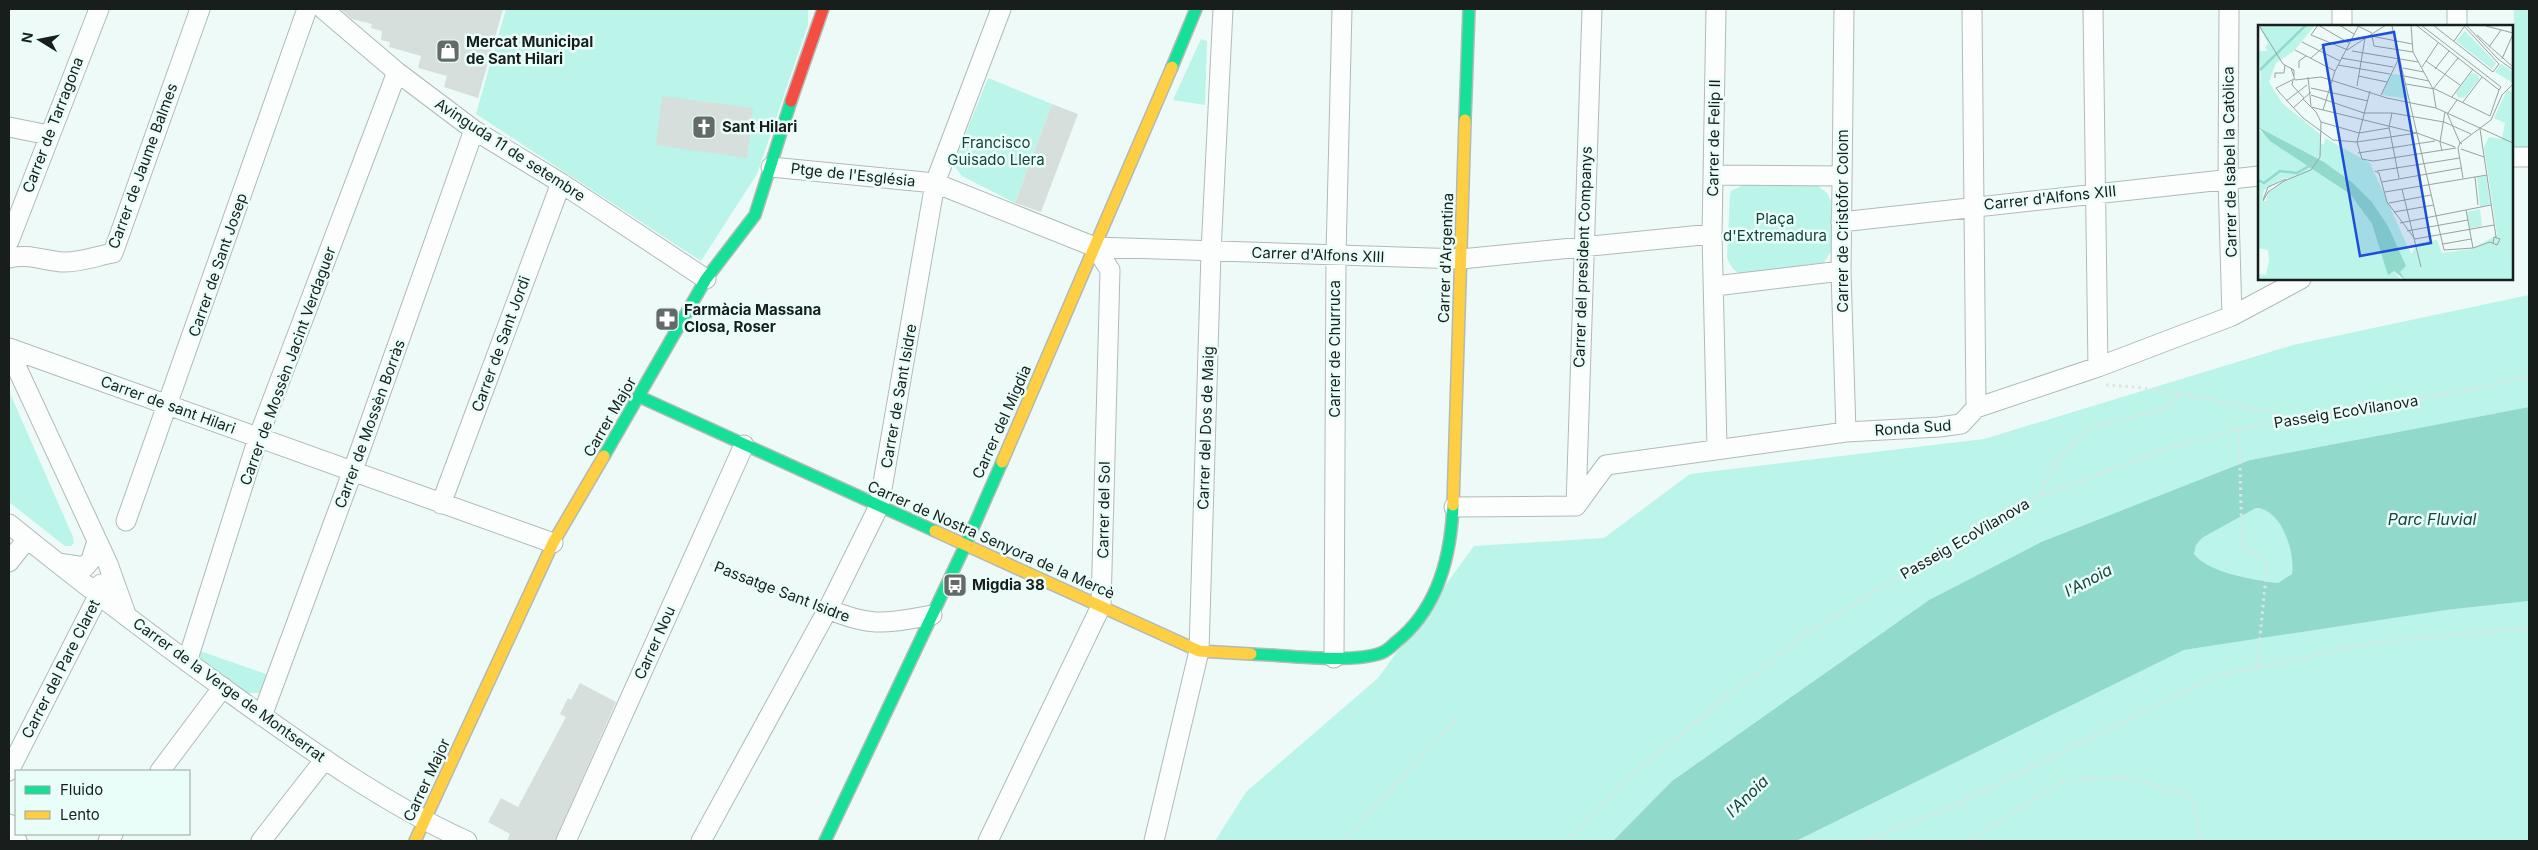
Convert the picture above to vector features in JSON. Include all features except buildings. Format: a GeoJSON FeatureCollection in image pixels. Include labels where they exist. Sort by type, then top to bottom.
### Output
{"type":"FeatureCollection","features":[{"type":"Feature","properties":{"kind":"street","name":"Carrer de Tarragona"},"geometry":{"type":"LineString","coordinates":[[9,241],[99,9]]}},
{"type":"Feature","properties":{"kind":"street","name":"Carrer de Jaume Balmes"},"geometry":{"type":"LineString","coordinates":[[9,258],[18,256],[39,257],[63,262],[113,254],[200,9]]}},
{"type":"Feature","properties":{"kind":"street","name":"Carrer de Sant Josep"},"geometry":{"type":"LineString","coordinates":[[126,521],[307,9]]}},
{"type":"Feature","properties":{"kind":"street","name":"Avinguda 11 de setembre"},"geometry":{"type":"LineString","coordinates":[[323,9],[397,72],[474,130],[561,183],[706,279]]}},
{"type":"Feature","properties":{"kind":"street","name":"Carrer Major"},"geometry":{"type":"LineString","coordinates":[[415,841],[553,544],[640,397],[706,279],[755,215],[792,97],[823,9]]}},
{"type":"Feature","properties":{"kind":"street","name":"Carrer de Sant Isidre"},"geometry":{"type":"LineString","coordinates":[[701,841],[828,609],[880,506],[935,183],[1001,9]]}},
{"type":"Feature","properties":{"kind":"street","name":"Carrer del Migdia"},"geometry":{"type":"LineString","coordinates":[[825,841],[964,546],[1095,247],[1196,9]]}},
{"type":"Feature","properties":{"kind":"street","name":"Carrer del Dos de Maig"},"geometry":{"type":"LineString","coordinates":[[1154,841],[1199,651],[1211,252],[1223,9]]}},
{"type":"Feature","properties":{"kind":"street","name":"Carrer de Churruca"},"geometry":{"type":"LineString","coordinates":[[1334,658],[1336,255],[1342,9]]}},
{"type":"Feature","properties":{"kind":"street","name":"Carrer d'Argentina"},"geometry":{"type":"LineString","coordinates":[[1454,507],[1469,9]]}},
{"type":"Feature","properties":{"kind":"street","name":"Carrer del president Companys"},"geometry":{"type":"LineString","coordinates":[[1576,506],[1592,9]]}},
{"type":"Feature","properties":{"kind":"street","name":"Carrer de Felip II"},"geometry":{"type":"LineString","coordinates":[[1716,9],[1712,234],[1715,286],[1717,448]]}},
{"type":"Feature","properties":{"kind":"street","name":"Carrer de Cristòfor Colom"},"geometry":{"type":"LineString","coordinates":[[1844,9],[1841,272],[1846,432]]}},
{"type":"Feature","properties":{"kind":"street"},"geometry":{"type":"LineString","coordinates":[[1972,9],[1972,206],[1976,408]]}},
{"type":"Feature","properties":{"kind":"street"},"geometry":{"type":"LineString","coordinates":[[2093,9],[2098,376]]}},
{"type":"Feature","properties":{"kind":"street","name":"Carrer de Isabel la Catòlica"},"geometry":{"type":"LineString","coordinates":[[2229,9],[2228,180],[2232,316]]}},
{"type":"Feature","properties":{"kind":"street"},"geometry":{"type":"LineString","coordinates":[[2342,9],[2342,25]]}},
{"type":"Feature","properties":{"kind":"street"},"geometry":{"type":"LineString","coordinates":[[2457,9],[2457,25]]}},
{"type":"Feature","properties":{"kind":"street","name":"Carrer de Mossèn Jacint Verdaguer"},"geometry":{"type":"LineString","coordinates":[[187,662],[258,438],[397,72]]}},
{"type":"Feature","properties":{"kind":"street"},"geometry":{"type":"LineString","coordinates":[[9,127],[49,134]]}},
{"type":"Feature","properties":{"kind":"street","name":"Carrer de Mossèn Borràs"},"geometry":{"type":"LineString","coordinates":[[262,716],[352,473],[474,130]]}},
{"type":"Feature","properties":{"kind":"street"},"geometry":{"type":"LineString","coordinates":[[2513,157],[2529,157]]}},
{"type":"Feature","properties":{"kind":"street","name":"Ptge de l'Església"},"geometry":{"type":"LineString","coordinates":[[771,167],[935,183]]}},
{"type":"Feature","properties":{"kind":"street"},"geometry":{"type":"LineString","coordinates":[[1714,175],[1842,176]]}},
{"type":"Feature","properties":{"kind":"street","name":"Carrer d'Alfons XIII"},"geometry":{"type":"LineString","coordinates":[[1841,222],[1972,206],[2258,176]]}},
{"type":"Feature","properties":{"kind":"street","name":"Carrer de Sant Jordi"},"geometry":{"type":"LineString","coordinates":[[441,504],[561,183]]}},
{"type":"Feature","properties":{"kind":"street","name":"Carrer d'Alfons XIII"},"geometry":{"type":"LineString","coordinates":[[935,183],[1095,247],[1461,259],[1712,234]]}},
{"type":"Feature","properties":{"kind":"street","name":"Carrer del Sol"},"geometry":{"type":"LineString","coordinates":[[988,841],[1101,606],[1110,270],[1095,247]]}},
{"type":"Feature","properties":{"kind":"street"},"geometry":{"type":"LineString","coordinates":[[1715,286],[1841,272]]}},
{"type":"Feature","properties":{"kind":"street","name":"Ronda Sud"},"geometry":{"type":"LineString","coordinates":[[1576,506],[1606,465],[1717,448],[1846,432],[1961,424],[1976,408],[2098,376],[2232,316],[2299,280]]}},
{"type":"Feature","properties":{"kind":"street","name":"Carrer de sant Hilari"},"geometry":{"type":"LineString","coordinates":[[9,350],[168,405],[553,544]]}},
{"type":"Feature","properties":{"kind":"street","name":"Carrer de la Verge de Montserrat"},"geometry":{"type":"LineString","coordinates":[[9,350],[108,564],[127,617],[262,716],[325,759],[424,822],[467,841]]}},
{"type":"Feature","properties":{"kind":"street","name":"Carrer de Nostra Senyora de la Mercè"},"geometry":{"type":"LineString","coordinates":[[640,397],[964,546],[1199,651],[1334,658],[1371,656],[1383,653],[1408,633],[1426,609],[1440,582],[1452,535],[1454,507]]}},
{"type":"Feature","properties":{"kind":"street","name":"Carrer Nou"},"geometry":{"type":"LineString","coordinates":[[566,841],[744,445]]}},
{"type":"Feature","properties":{"kind":"street"},"geometry":{"type":"LineString","coordinates":[[1454,507],[1576,506]]}},
{"type":"Feature","properties":{"kind":"street"},"geometry":{"type":"LineString","coordinates":[[9,524],[127,617]]}},
{"type":"Feature","properties":{"kind":"street"},"geometry":{"type":"LineString","coordinates":[[9,562],[27,539]]}},
{"type":"Feature","properties":{"kind":"street"},"geometry":{"type":"LineString","coordinates":[[57,563],[85,567],[91,560],[97,541]]}},
{"type":"Feature","properties":{"kind":"street","name":"Carrer del Pare Claret"},"geometry":{"type":"LineString","coordinates":[[9,771],[98,596],[108,564]]}},
{"type":"Feature","properties":{"kind":"street","name":"Passatge Sant Isidre"},"geometry":{"type":"LineString","coordinates":[[828,609],[852,619],[869,623],[890,623],[932,615]]}},
{"type":"Feature","properties":{"kind":"street"},"geometry":{"type":"LineString","coordinates":[[161,770],[222,687]]}},
{"type":"Feature","properties":{"kind":"street"},"geometry":{"type":"LineString","coordinates":[[261,841],[325,759]]}},
{"type":"Feature","properties":{"kind":"street"},"geometry":{"type":"LineString","coordinates":[[9,824],[17,841]]}},
{"type":"Feature","properties":{"kind":"path"},"geometry":{"type":"LineString","coordinates":[[2098,376],[2136,387],[2233,403],[2302,420]]}},
{"type":"Feature","properties":{"kind":"path","name":"Passeig EcoVilanova"},"geometry":{"type":"LineString","coordinates":[[1567,841],[1640,767],[1804,634],[1987,523],[2040,496],[2172,447],[2239,429],[2386,406],[2529,378]]}},
{"type":"Feature","properties":{"kind":"path"},"geometry":{"type":"LineString","coordinates":[[2040,496],[2049,472],[2075,440],[2091,428],[2164,409],[2182,395]]}},
{"type":"Feature","properties":{"kind":"path"},"geometry":{"type":"LineString","coordinates":[[2239,429],[2242,545],[2261,556],[2267,566],[2257,667]]}},
{"type":"Feature","properties":{"kind":"path","name":"Passatge Sant Isidre"},"geometry":{"type":"LineString","coordinates":[[693,558],[814,607],[828,609]]}},
{"type":"Feature","properties":{"kind":"path"},"geometry":{"type":"LineString","coordinates":[[1864,841],[1943,811],[2215,676],[2378,642],[2529,628]]}},
{"type":"Feature","properties":{"kind":"path"},"geometry":{"type":"LineString","coordinates":[[1344,841],[1458,716]]}},
{"type":"Feature","properties":{"kind":"path"},"geometry":{"type":"LineString","coordinates":[[1968,841],[2065,780],[2127,777],[2193,798],[2200,841]]}},
{"type":"Feature","properties":{"kind":"green space"},"geometry":{"type":"Polygon","coordinates":[[[506,9],[808,9],[808,25],[757,174],[701,261],[476,114],[506,9]]]}},
{"type":"Feature","properties":{"kind":"green space"},"geometry":{"type":"Polygon","coordinates":[[[2514,9],[2529,9],[2529,157],[2513,146],[2514,9]]]}},
{"type":"Feature","properties":{"kind":"green space"},"geometry":{"type":"Polygon","coordinates":[[[1201,39],[1207,41],[1205,105],[1173,100],[1201,39]]]}},
{"type":"Feature","properties":{"kind":"green space","name":"Francisco Guisado Llera"},"geometry":{"type":"Polygon","coordinates":[[[988,78],[1052,104],[1015,203],[962,176],[956,168],[955,160],[988,78]]]}},
{"type":"Feature","properties":{"kind":"green space","name":"Plaça d'Extremadura"},"geometry":{"type":"Polygon","coordinates":[[[1747,183],[1814,183],[1827,193],[1831,201],[1832,250],[1823,264],[1746,276],[1734,270],[1727,257],[1730,195],[1731,191],[1747,183]]]}},
{"type":"Feature","properties":{"kind":"green space"},"geometry":{"type":"Polygon","coordinates":[[[2529,295],[2529,407],[2250,460],[2041,542],[1929,600],[1672,781],[1613,841],[1215,841],[1246,792],[1378,678],[1474,546],[1604,538],[1690,474],[1984,439],[2293,345],[2529,295]]]}},
{"type":"Feature","properties":{"kind":"green space"},"geometry":{"type":"Polygon","coordinates":[[[9,391],[73,537],[74,543],[71,546],[65,546],[9,502],[9,391]]]}},
{"type":"Feature","properties":{"kind":"green space"},"geometry":{"type":"Polygon","coordinates":[[[2256,508],[2265,510],[2280,523],[2289,543],[2292,574],[2278,583],[2244,578],[2221,571],[2201,561],[2194,554],[2196,545],[2202,538],[2256,508]]]}},
{"type":"Feature","properties":{"kind":"green space"},"geometry":{"type":"Polygon","coordinates":[[[2529,601],[2529,841],[1796,841],[2184,650],[2446,610],[2529,601]]]}},
{"type":"Feature","properties":{"kind":"green space"},"geometry":{"type":"Polygon","coordinates":[[[197,650],[269,675],[262,693],[245,693],[195,656],[197,650]]]}},
{"type":"Feature","properties":{"kind":"water","name":"Parc Fluvial"},"geometry":{"type":"Polygon","coordinates":[[[2529,407],[2529,601],[2446,610],[2184,650],[1796,841],[1613,841],[1672,781],[1929,600],[2041,542],[2250,460],[2529,407]],[[2256,508],[2202,538],[2196,545],[2194,554],[2201,561],[2221,571],[2245,578],[2278,583],[2292,574],[2291,555],[2289,544],[2280,524],[2265,510],[2256,508]]]}},
{"type":"Feature","properties":{"kind":"traffic: fast"},"geometry":{"type":"LineString","coordinates":[[1172,67],[1196,9]]}},
{"type":"Feature","properties":{"kind":"traffic: fast"},"geometry":{"type":"LineString","coordinates":[[1465,120],[1469,9]]}},
{"type":"Feature","properties":{"kind":"traffic: fast"},"geometry":{"type":"LineString","coordinates":[[604,456],[706,279],[755,215],[791,101]]}},
{"type":"Feature","properties":{"kind":"traffic: fast"},"geometry":{"type":"LineString","coordinates":[[640,397],[935,531]]}},
{"type":"Feature","properties":{"kind":"traffic: fast"},"geometry":{"type":"LineString","coordinates":[[825,841],[965,546],[1002,462]]}},
{"type":"Feature","properties":{"kind":"traffic: fast"},"geometry":{"type":"LineString","coordinates":[[1251,654],[1353,658],[1381,653],[1387,650],[1410,629],[1432,598],[1445,562],[1452,524],[1453,505]]}},
{"type":"Feature","properties":{"kind":"traffic: slow"},"geometry":{"type":"LineString","coordinates":[[1002,462],[1172,67]]}},
{"type":"Feature","properties":{"kind":"traffic: slow"},"geometry":{"type":"LineString","coordinates":[[1453,505],[1465,120]]}},
{"type":"Feature","properties":{"kind":"traffic: slow"},"geometry":{"type":"LineString","coordinates":[[415,841],[553,543],[604,456]]}},
{"type":"Feature","properties":{"kind":"traffic: slow"},"geometry":{"type":"LineString","coordinates":[[935,531],[1199,651],[1251,654]]}},
{"type":"Feature","properties":{"kind":"traffic: jam"},"geometry":{"type":"LineString","coordinates":[[791,101],[823,9]]}},
{"type":"Feature","properties":{"kind":"place","name":"Mercat Municipal de Sant Hilari"},"geometry":{"type":"Point","coordinates":[448,51]}},
{"type":"Feature","properties":{"kind":"place","name":"Sant Hilari"},"geometry":{"type":"Point","coordinates":[704,127]}},
{"type":"Feature","properties":{"kind":"place","name":"Farmàcia Massana Closa, Roser"},"geometry":{"type":"Point","coordinates":[667,319]}},
{"type":"Feature","properties":{"kind":"place","name":"Migdia 38"},"geometry":{"type":"Point","coordinates":[955,585]}},
{"type":"Feature","properties":{"kind":"water label","name":"l'Anoia"},"geometry":{"type":"Point","coordinates":[2088,580]}},
{"type":"Feature","properties":{"kind":"water label","name":"l'Anoia"},"geometry":{"type":"Point","coordinates":[1747,796]}}]}
